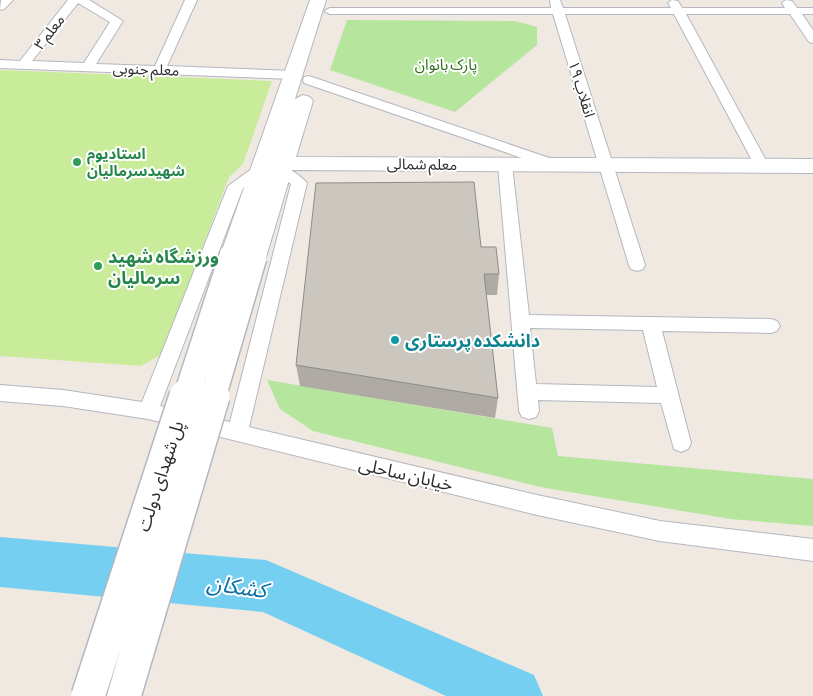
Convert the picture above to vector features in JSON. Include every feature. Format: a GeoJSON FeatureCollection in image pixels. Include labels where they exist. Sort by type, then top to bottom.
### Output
{"type":"FeatureCollection","features":[{"type":"Feature","properties":{"kind":"main road"},"geometry":{"type":"LineString","coordinates":[[243,256],[262,168],[301,78],[327,4]]}},
{"type":"Feature","properties":{"kind":"main road"},"geometry":{"type":"LineString","coordinates":[[243,256],[284,167],[301,78]]}},
{"type":"Feature","properties":{"kind":"main road","name":"معلم شمالی"},"geometry":{"type":"LineString","coordinates":[[284,167],[505,165],[813,166]]}},
{"type":"Feature","properties":{"kind":"main road","name":"پل شهدای دولت"},"geometry":{"type":"LineString","coordinates":[[88,696],[243,256]]}},
{"type":"Feature","properties":{"kind":"main road","name":"پل شهدای دولت"},"geometry":{"type":"LineString","coordinates":[[124,696],[243,256]]}},
{"type":"Feature","properties":{"kind":"street"},"geometry":{"type":"LineString","coordinates":[[0,7],[7,0]]}},
{"type":"Feature","properties":{"kind":"street","name":"معلم ۳"},"geometry":{"type":"LineString","coordinates":[[23,65],[74,0]]}},
{"type":"Feature","properties":{"kind":"street"},"geometry":{"type":"LineString","coordinates":[[81,0],[116,21],[88,67]]}},
{"type":"Feature","properties":{"kind":"street"},"geometry":{"type":"LineString","coordinates":[[159,70],[191,0]]}},
{"type":"Feature","properties":{"kind":"street"},"geometry":{"type":"LineString","coordinates":[[786,0],[813,39]]}},
{"type":"Feature","properties":{"kind":"street"},"geometry":{"type":"LineString","coordinates":[[327,4],[675,6],[813,11]]}},
{"type":"Feature","properties":{"kind":"street","name":"انقلاب ۱۹"},"geometry":{"type":"LineString","coordinates":[[557,6],[637,265]]}},
{"type":"Feature","properties":{"kind":"street"},"geometry":{"type":"LineString","coordinates":[[675,6],[762,166]]}},
{"type":"Feature","properties":{"kind":"street","name":"معلم جنوبی"},"geometry":{"type":"LineString","coordinates":[[0,64],[301,78]]}},
{"type":"Feature","properties":{"kind":"street","name":"معلم شمالی"},"geometry":{"type":"LineString","coordinates":[[301,78],[558,166]]}},
{"type":"Feature","properties":{"kind":"street"},"geometry":{"type":"LineString","coordinates":[[505,165],[528,402],[669,395]]}},
{"type":"Feature","properties":{"kind":"street"},"geometry":{"type":"LineString","coordinates":[[237,433],[299,183],[284,167]]}},
{"type":"Feature","properties":{"kind":"street"},"geometry":{"type":"LineString","coordinates":[[148,411],[236,186],[262,168]]}},
{"type":"Feature","properties":{"kind":"street"},"geometry":{"type":"LineString","coordinates":[[520,321],[771,326]]}},
{"type":"Feature","properties":{"kind":"street"},"geometry":{"type":"LineString","coordinates":[[651,324],[681,444]]}},
{"type":"Feature","properties":{"kind":"street","name":"خیابان ساحلی"},"geometry":{"type":"LineString","coordinates":[[0,393],[63,398],[148,411],[527,503],[660,531],[813,550]]}},
{"type":"Feature","properties":{"kind":"green space","name":"پارک بانوان"},"geometry":{"type":"Polygon","coordinates":[[[347,20],[515,21],[537,27],[537,45],[455,112],[330,70],[347,20]]]}},
{"type":"Feature","properties":{"kind":"green space","name":"ورزشگاه شهید سرمالیان"},"geometry":{"type":"Polygon","coordinates":[[[0,70],[272,81],[243,164],[229,177],[162,354],[141,366],[0,356],[0,70]]]}},
{"type":"Feature","properties":{"kind":"green space"},"geometry":{"type":"Polygon","coordinates":[[[267,380],[552,428],[558,456],[813,479],[813,526],[730,519],[540,487],[313,431],[280,409],[267,380]]]}},
{"type":"Feature","properties":{"kind":"building","name":"دانشکده پرستاری"},"geometry":{"type":"Polygon","coordinates":[[[474,182],[481,247],[496,247],[499,274],[484,274],[498,398],[296,365],[316,183],[474,182]]]}},
{"type":"Feature","properties":{"kind":"waterway","name":"کشکان"},"geometry":{"type":"LineString","coordinates":[[0,562],[266,586],[513,696]]}},
{"type":"Feature","properties":{"kind":"place","name":"استادیوم شهیدسرمالیان"},"geometry":{"type":"Point","coordinates":[77,162]}},
{"type":"Feature","properties":{"kind":"place","name":"ورزشگاه شهید سرمالیان"},"geometry":{"type":"Point","coordinates":[98,266]}},
{"type":"Feature","properties":{"kind":"place","name":"دانشکده پرستاری"},"geometry":{"type":"Point","coordinates":[395,340]}}]}
